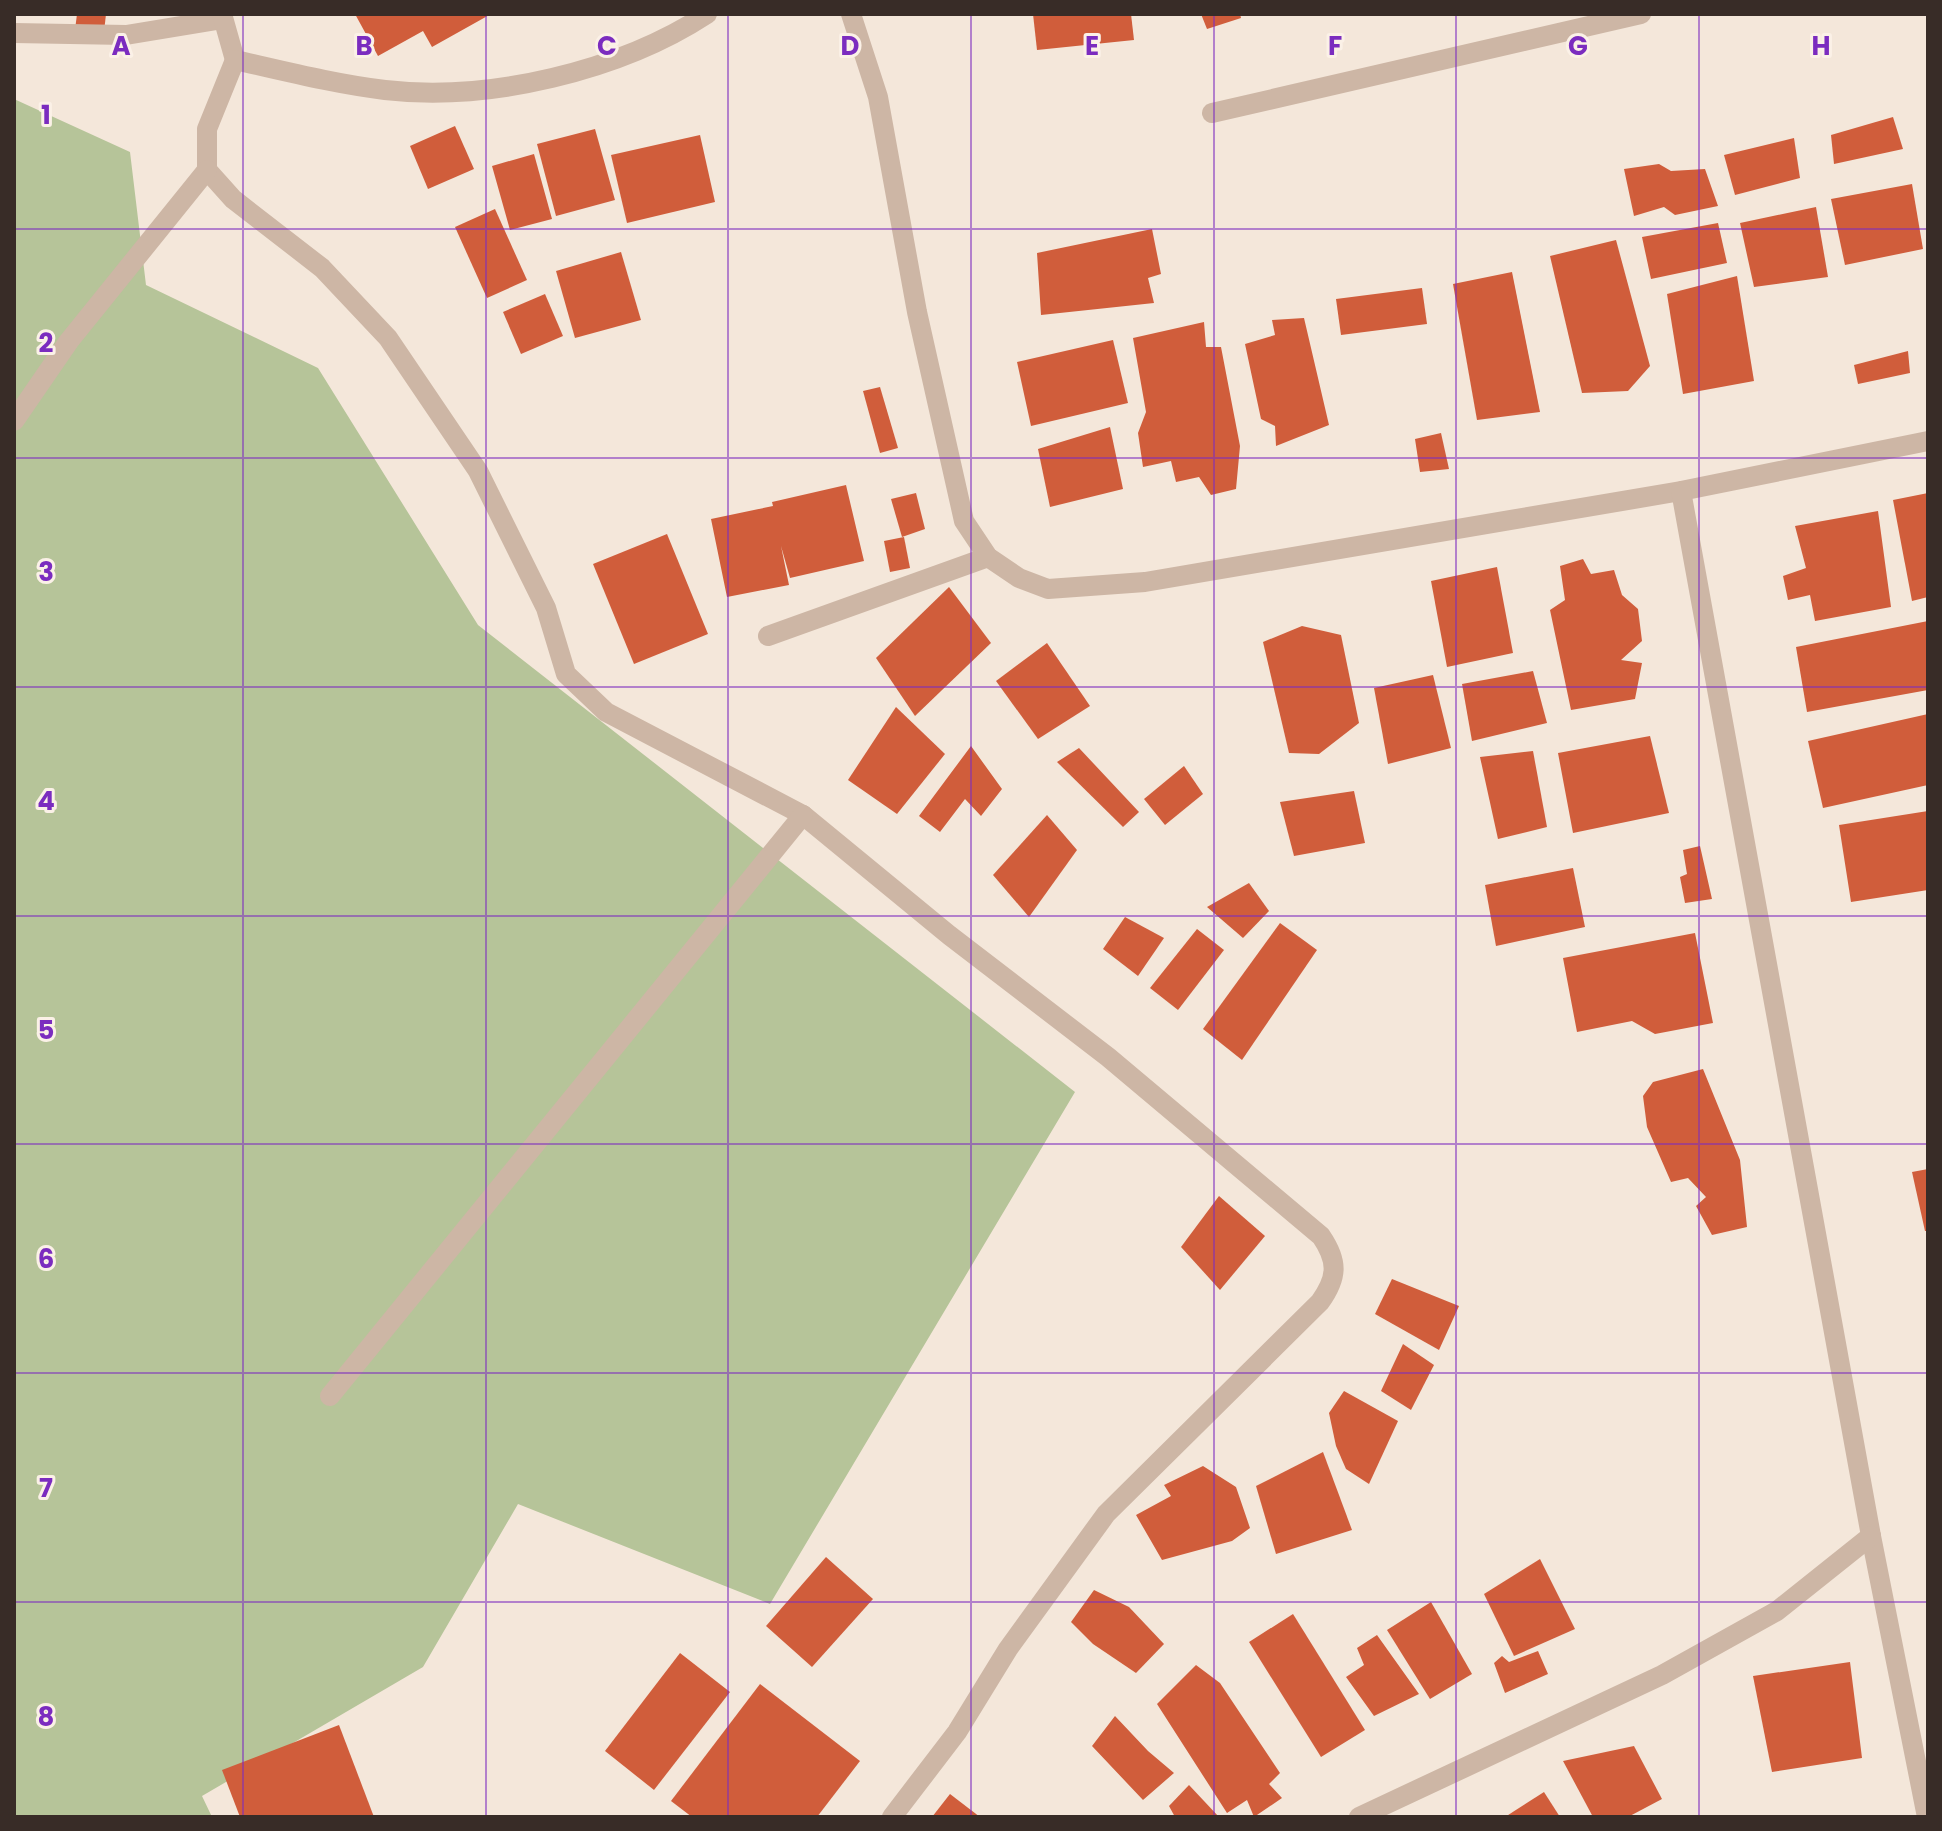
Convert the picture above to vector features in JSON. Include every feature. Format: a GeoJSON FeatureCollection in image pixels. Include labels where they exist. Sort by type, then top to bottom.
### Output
{"type":"FeatureCollection","features":[{"type":"Feature","properties":{"kind":"street"},"geometry":{"type":"LineString","coordinates":[[235,60],[387,90],[477,90],[556,76],[620,57],[671,37],[707,14]]}},
{"type":"Feature","properties":{"kind":"street"},"geometry":{"type":"LineString","coordinates":[[851,14],[878,97],[917,312],[964,521],[988,557],[1019,578],[1048,589],[1069,590],[1145,582],[1681,491],[1928,441]]}},
{"type":"Feature","properties":{"kind":"street"},"geometry":{"type":"LineString","coordinates":[[1212,113],[1641,14]]}},
{"type":"Feature","properties":{"kind":"street"},"geometry":{"type":"LineString","coordinates":[[14,33],[126,35],[222,16],[235,60],[207,129],[207,170],[69,341],[14,421]]}},
{"type":"Feature","properties":{"kind":"street"},"geometry":{"type":"LineString","coordinates":[[207,170],[233,199],[322,268],[388,338],[478,471],[546,608],[566,674],[606,712],[803,815],[949,935],[1108,1057],[1321,1236],[1335,1256],[1334,1283],[1320,1302],[1106,1514],[1008,1649],[957,1732],[892,1817]]}},
{"type":"Feature","properties":{"kind":"street"},"geometry":{"type":"LineString","coordinates":[[1681,491],[1871,1536],[1927,1817]]}},
{"type":"Feature","properties":{"kind":"street"},"geometry":{"type":"LineString","coordinates":[[768,636],[988,557]]}},
{"type":"Feature","properties":{"kind":"street"},"geometry":{"type":"LineString","coordinates":[[330,1396],[803,815]]}},
{"type":"Feature","properties":{"kind":"street"},"geometry":{"type":"LineString","coordinates":[[1359,1817],[1662,1675],[1777,1611],[1871,1536]]}},
{"type":"Feature","properties":{"kind":"green space"},"geometry":{"type":"Polygon","coordinates":[[[14,99],[130,152],[146,285],[318,368],[478,625],[1075,1092],[770,1604],[518,1504],[423,1667],[202,1796],[212,1817],[14,1817],[14,99]]]}},
{"type":"Feature","properties":{"kind":"building"},"geometry":{"type":"Polygon","coordinates":[[[77,14],[106,14],[104,32],[75,30],[77,14]]]}},
{"type":"Feature","properties":{"kind":"building"},"geometry":{"type":"Polygon","coordinates":[[[355,14],[491,14],[432,47],[423,31],[378,56],[355,14]]]}},
{"type":"Feature","properties":{"kind":"building"},"geometry":{"type":"Polygon","coordinates":[[[1033,14],[1131,14],[1134,40],[1037,50],[1033,14]]]}},
{"type":"Feature","properties":{"kind":"building"},"geometry":{"type":"Polygon","coordinates":[[[1201,14],[1240,14],[1241,18],[1207,29],[1201,14]]]}},
{"type":"Feature","properties":{"kind":"building"},"geometry":{"type":"Polygon","coordinates":[[[1893,117],[1903,149],[1834,164],[1831,135],[1893,117]]]}},
{"type":"Feature","properties":{"kind":"building"},"geometry":{"type":"Polygon","coordinates":[[[455,126],[474,169],[428,189],[410,146],[455,126]]]}},
{"type":"Feature","properties":{"kind":"building"},"geometry":{"type":"Polygon","coordinates":[[[595,129],[615,200],[556,216],[537,144],[595,129]]]}},
{"type":"Feature","properties":{"kind":"building"},"geometry":{"type":"Polygon","coordinates":[[[700,135],[715,202],[627,223],[611,155],[700,135]]]}},
{"type":"Feature","properties":{"kind":"building"},"geometry":{"type":"Polygon","coordinates":[[[1794,138],[1800,178],[1735,195],[1724,155],[1794,138]]]}},
{"type":"Feature","properties":{"kind":"building"},"geometry":{"type":"Polygon","coordinates":[[[534,154],[552,219],[510,230],[492,166],[534,154]]]}},
{"type":"Feature","properties":{"kind":"building"},"geometry":{"type":"Polygon","coordinates":[[[1659,164],[1671,171],[1705,169],[1718,206],[1675,215],[1664,207],[1634,216],[1624,169],[1659,164]]]}},
{"type":"Feature","properties":{"kind":"building"},"geometry":{"type":"Polygon","coordinates":[[[1912,184],[1923,249],[1845,265],[1831,199],[1912,184]]]}},
{"type":"Feature","properties":{"kind":"building"},"geometry":{"type":"Polygon","coordinates":[[[1816,207],[1828,277],[1754,287],[1740,223],[1816,207]]]}},
{"type":"Feature","properties":{"kind":"building"},"geometry":{"type":"Polygon","coordinates":[[[495,209],[527,280],[487,298],[455,227],[495,209]]]}},
{"type":"Feature","properties":{"kind":"building"},"geometry":{"type":"Polygon","coordinates":[[[1718,223],[1727,263],[1651,279],[1642,237],[1718,223]]]}},
{"type":"Feature","properties":{"kind":"building"},"geometry":{"type":"Polygon","coordinates":[[[1152,229],[1161,274],[1148,278],[1154,303],[1041,315],[1037,253],[1152,229]]]}},
{"type":"Feature","properties":{"kind":"building"},"geometry":{"type":"Polygon","coordinates":[[[1616,240],[1650,366],[1628,391],[1582,393],[1550,256],[1616,240]]]}},
{"type":"Feature","properties":{"kind":"building"},"geometry":{"type":"Polygon","coordinates":[[[621,252],[641,320],[575,338],[556,271],[621,252]]]}},
{"type":"Feature","properties":{"kind":"building"},"geometry":{"type":"Polygon","coordinates":[[[1512,272],[1540,412],[1477,420],[1453,284],[1512,272]]]}},
{"type":"Feature","properties":{"kind":"building"},"geometry":{"type":"Polygon","coordinates":[[[1737,276],[1754,381],[1683,394],[1667,294],[1737,276]]]}},
{"type":"Feature","properties":{"kind":"building"},"geometry":{"type":"Polygon","coordinates":[[[1422,288],[1427,324],[1341,335],[1336,299],[1422,288]]]}},
{"type":"Feature","properties":{"kind":"building"},"geometry":{"type":"Polygon","coordinates":[[[545,294],[563,336],[521,354],[503,312],[545,294]]]}},
{"type":"Feature","properties":{"kind":"building"},"geometry":{"type":"Polygon","coordinates":[[[1304,318],[1329,425],[1276,446],[1275,426],[1261,419],[1245,344],[1275,335],[1272,320],[1304,318]]]}},
{"type":"Feature","properties":{"kind":"building"},"geometry":{"type":"Polygon","coordinates":[[[1204,322],[1206,347],[1221,347],[1240,446],[1236,489],[1211,495],[1199,477],[1176,482],[1171,461],[1143,467],[1138,433],[1146,412],[1133,338],[1204,322]]]}},
{"type":"Feature","properties":{"kind":"building"},"geometry":{"type":"Polygon","coordinates":[[[1113,340],[1128,403],[1031,426],[1017,362],[1113,340]]]}},
{"type":"Feature","properties":{"kind":"building"},"geometry":{"type":"Polygon","coordinates":[[[1908,351],[1910,373],[1858,384],[1854,365],[1908,351]]]}},
{"type":"Feature","properties":{"kind":"building"},"geometry":{"type":"Polygon","coordinates":[[[880,387],[898,448],[880,453],[863,391],[880,387]]]}},
{"type":"Feature","properties":{"kind":"building"},"geometry":{"type":"Polygon","coordinates":[[[1110,427],[1123,489],[1050,507],[1038,449],[1110,427]]]}},
{"type":"Feature","properties":{"kind":"building"},"geometry":{"type":"Polygon","coordinates":[[[1441,433],[1449,469],[1420,472],[1415,439],[1441,433]]]}},
{"type":"Feature","properties":{"kind":"building"},"geometry":{"type":"Polygon","coordinates":[[[846,485],[864,561],[790,578],[781,546],[789,585],[727,597],[711,519],[773,506],[772,502],[846,485]]]}},
{"type":"Feature","properties":{"kind":"building"},"geometry":{"type":"Polygon","coordinates":[[[916,493],[925,529],[902,537],[891,499],[916,493]]]}},
{"type":"Feature","properties":{"kind":"building"},"geometry":{"type":"Polygon","coordinates":[[[1928,493],[1928,597],[1912,601],[1893,500],[1928,493]]]}},
{"type":"Feature","properties":{"kind":"building"},"geometry":{"type":"Polygon","coordinates":[[[1878,511],[1891,607],[1815,621],[1810,595],[1788,600],[1783,576],[1806,568],[1795,526],[1878,511]]]}},
{"type":"Feature","properties":{"kind":"building"},"geometry":{"type":"Polygon","coordinates":[[[667,534],[708,634],[634,664],[593,564],[667,534]]]}},
{"type":"Feature","properties":{"kind":"building"},"geometry":{"type":"Polygon","coordinates":[[[904,537],[910,568],[890,572],[884,541],[904,537]]]}},
{"type":"Feature","properties":{"kind":"building"},"geometry":{"type":"Polygon","coordinates":[[[1583,559],[1591,574],[1614,570],[1622,595],[1638,609],[1642,641],[1621,660],[1642,663],[1635,699],[1571,710],[1550,610],[1565,600],[1560,566],[1583,559]]]}},
{"type":"Feature","properties":{"kind":"building"},"geometry":{"type":"Polygon","coordinates":[[[1497,567],[1513,653],[1447,667],[1431,581],[1497,567]]]}},
{"type":"Feature","properties":{"kind":"building"},"geometry":{"type":"Polygon","coordinates":[[[949,587],[991,643],[915,716],[876,658],[949,587]]]}},
{"type":"Feature","properties":{"kind":"building"},"geometry":{"type":"Polygon","coordinates":[[[1928,621],[1928,690],[1807,712],[1796,647],[1928,621]]]}},
{"type":"Feature","properties":{"kind":"building"},"geometry":{"type":"Polygon","coordinates":[[[1302,626],[1341,635],[1359,723],[1319,754],[1289,753],[1263,642],[1302,626]]]}},
{"type":"Feature","properties":{"kind":"building"},"geometry":{"type":"Polygon","coordinates":[[[1047,643],[1090,706],[1038,739],[996,681],[1047,643]]]}},
{"type":"Feature","properties":{"kind":"building"},"geometry":{"type":"Polygon","coordinates":[[[1533,671],[1547,723],[1472,741],[1462,684],[1533,671]]]}},
{"type":"Feature","properties":{"kind":"building"},"geometry":{"type":"Polygon","coordinates":[[[1433,675],[1451,748],[1388,764],[1374,688],[1433,675]]]}},
{"type":"Feature","properties":{"kind":"building"},"geometry":{"type":"Polygon","coordinates":[[[896,707],[945,754],[897,814],[848,780],[896,707]]]}},
{"type":"Feature","properties":{"kind":"building"},"geometry":{"type":"Polygon","coordinates":[[[1928,714],[1928,785],[1823,808],[1808,741],[1928,714]]]}},
{"type":"Feature","properties":{"kind":"building"},"geometry":{"type":"Polygon","coordinates":[[[1650,736],[1669,813],[1573,833],[1558,753],[1650,736]]]}},
{"type":"Feature","properties":{"kind":"building"},"geometry":{"type":"Polygon","coordinates":[[[971,746],[1002,789],[981,816],[965,799],[940,832],[919,816],[971,746]]]}},
{"type":"Feature","properties":{"kind":"building"},"geometry":{"type":"Polygon","coordinates":[[[1079,748],[1139,812],[1123,827],[1057,762],[1079,748]]]}},
{"type":"Feature","properties":{"kind":"building"},"geometry":{"type":"Polygon","coordinates":[[[1533,751],[1547,827],[1498,839],[1480,757],[1533,751]]]}},
{"type":"Feature","properties":{"kind":"building"},"geometry":{"type":"Polygon","coordinates":[[[1184,766],[1203,794],[1165,825],[1144,799],[1184,766]]]}},
{"type":"Feature","properties":{"kind":"building"},"geometry":{"type":"Polygon","coordinates":[[[1354,791],[1365,843],[1294,856],[1280,802],[1354,791]]]}},
{"type":"Feature","properties":{"kind":"building"},"geometry":{"type":"Polygon","coordinates":[[[1928,811],[1928,890],[1851,902],[1839,825],[1928,811]]]}},
{"type":"Feature","properties":{"kind":"building"},"geometry":{"type":"Polygon","coordinates":[[[1047,815],[1077,850],[1029,917],[993,875],[1047,815]]]}},
{"type":"Feature","properties":{"kind":"building"},"geometry":{"type":"Polygon","coordinates":[[[1700,846],[1712,899],[1685,903],[1680,877],[1687,874],[1683,850],[1700,846]]]}},
{"type":"Feature","properties":{"kind":"building"},"geometry":{"type":"Polygon","coordinates":[[[1573,868],[1585,927],[1496,946],[1485,885],[1573,868]]]}},
{"type":"Feature","properties":{"kind":"building"},"geometry":{"type":"Polygon","coordinates":[[[1249,883],[1269,911],[1243,938],[1207,907],[1249,883]]]}},
{"type":"Feature","properties":{"kind":"building"},"geometry":{"type":"Polygon","coordinates":[[[1125,917],[1164,938],[1138,976],[1103,949],[1125,917]]]}},
{"type":"Feature","properties":{"kind":"building"},"geometry":{"type":"Polygon","coordinates":[[[1280,923],[1317,950],[1242,1060],[1203,1029],[1280,923]]]}},
{"type":"Feature","properties":{"kind":"building"},"geometry":{"type":"Polygon","coordinates":[[[1197,929],[1224,950],[1178,1010],[1150,988],[1197,929]]]}},
{"type":"Feature","properties":{"kind":"building"},"geometry":{"type":"Polygon","coordinates":[[[1695,933],[1713,1023],[1655,1034],[1632,1021],[1577,1032],[1563,958],[1695,933]]]}},
{"type":"Feature","properties":{"kind":"building"},"geometry":{"type":"Polygon","coordinates":[[[1703,1069],[1740,1160],[1747,1227],[1712,1235],[1696,1206],[1706,1197],[1688,1178],[1671,1182],[1647,1127],[1643,1096],[1653,1082],[1703,1069]]]}},
{"type":"Feature","properties":{"kind":"building"},"geometry":{"type":"Polygon","coordinates":[[[1928,1169],[1928,1231],[1925,1231],[1912,1172],[1928,1169]]]}},
{"type":"Feature","properties":{"kind":"building"},"geometry":{"type":"Polygon","coordinates":[[[1219,1196],[1265,1236],[1220,1290],[1181,1247],[1219,1196]]]}},
{"type":"Feature","properties":{"kind":"building"},"geometry":{"type":"Polygon","coordinates":[[[1392,1279],[1459,1306],[1439,1350],[1375,1314],[1392,1279]]]}},
{"type":"Feature","properties":{"kind":"building"},"geometry":{"type":"Polygon","coordinates":[[[1403,1344],[1434,1365],[1411,1410],[1381,1391],[1403,1344]]]}},
{"type":"Feature","properties":{"kind":"building"},"geometry":{"type":"Polygon","coordinates":[[[1344,1391],[1398,1421],[1369,1484],[1346,1469],[1336,1446],[1329,1413],[1344,1391]]]}},
{"type":"Feature","properties":{"kind":"building"},"geometry":{"type":"Polygon","coordinates":[[[1323,1452],[1352,1530],[1276,1554],[1256,1486],[1323,1452]]]}},
{"type":"Feature","properties":{"kind":"building"},"geometry":{"type":"Polygon","coordinates":[[[1203,1466],[1236,1487],[1250,1528],[1232,1541],[1162,1560],[1136,1515],[1171,1496],[1164,1485],[1203,1466]]]}},
{"type":"Feature","properties":{"kind":"building"},"geometry":{"type":"Polygon","coordinates":[[[826,1557],[873,1599],[812,1667],[766,1626],[826,1557]]]}},
{"type":"Feature","properties":{"kind":"building"},"geometry":{"type":"Polygon","coordinates":[[[1540,1559],[1575,1629],[1514,1656],[1484,1594],[1540,1559]]]}},
{"type":"Feature","properties":{"kind":"building"},"geometry":{"type":"Polygon","coordinates":[[[1094,1590],[1129,1607],[1164,1644],[1136,1673],[1093,1644],[1071,1622],[1094,1590]]]}},
{"type":"Feature","properties":{"kind":"building"},"geometry":{"type":"Polygon","coordinates":[[[1431,1602],[1472,1674],[1430,1699],[1387,1630],[1431,1602]]]}},
{"type":"Feature","properties":{"kind":"building"},"geometry":{"type":"Polygon","coordinates":[[[1293,1614],[1365,1730],[1321,1757],[1249,1642],[1293,1614]]]}},
{"type":"Feature","properties":{"kind":"building"},"geometry":{"type":"Polygon","coordinates":[[[1377,1635],[1419,1694],[1374,1716],[1346,1677],[1364,1665],[1357,1648],[1377,1635]]]}},
{"type":"Feature","properties":{"kind":"building"},"geometry":{"type":"Polygon","coordinates":[[[1538,1651],[1548,1674],[1505,1693],[1494,1663],[1502,1656],[1509,1662],[1538,1651]]]}},
{"type":"Feature","properties":{"kind":"building"},"geometry":{"type":"Polygon","coordinates":[[[680,1653],[730,1692],[654,1790],[605,1751],[680,1653]]]}},
{"type":"Feature","properties":{"kind":"building"},"geometry":{"type":"Polygon","coordinates":[[[1850,1662],[1862,1758],[1772,1772],[1753,1676],[1850,1662]]]}},
{"type":"Feature","properties":{"kind":"building"},"geometry":{"type":"Polygon","coordinates":[[[1196,1665],[1220,1683],[1280,1773],[1269,1784],[1282,1798],[1254,1817],[1247,1800],[1227,1813],[1157,1704],[1196,1665]]]}},
{"type":"Feature","properties":{"kind":"building"},"geometry":{"type":"Polygon","coordinates":[[[760,1684],[860,1761],[817,1817],[692,1817],[671,1801],[760,1684]]]}},
{"type":"Feature","properties":{"kind":"building"},"geometry":{"type":"Polygon","coordinates":[[[1115,1716],[1174,1773],[1143,1800],[1092,1746],[1115,1716]]]}},
{"type":"Feature","properties":{"kind":"building"},"geometry":{"type":"Polygon","coordinates":[[[339,1725],[374,1817],[240,1817],[222,1770],[339,1725]]]}},
{"type":"Feature","properties":{"kind":"building"},"geometry":{"type":"Polygon","coordinates":[[[1634,1746],[1662,1799],[1628,1817],[1593,1817],[1563,1761],[1634,1746]]]}},
{"type":"Feature","properties":{"kind":"building"},"geometry":{"type":"Polygon","coordinates":[[[1189,1785],[1219,1817],[1175,1817],[1169,1806],[1189,1785]]]}},
{"type":"Feature","properties":{"kind":"building"},"geometry":{"type":"Polygon","coordinates":[[[1544,1792],[1560,1817],[1505,1817],[1544,1792]]]}},
{"type":"Feature","properties":{"kind":"building"},"geometry":{"type":"Polygon","coordinates":[[[950,1794],[980,1817],[932,1817],[950,1794]]]}}]}
